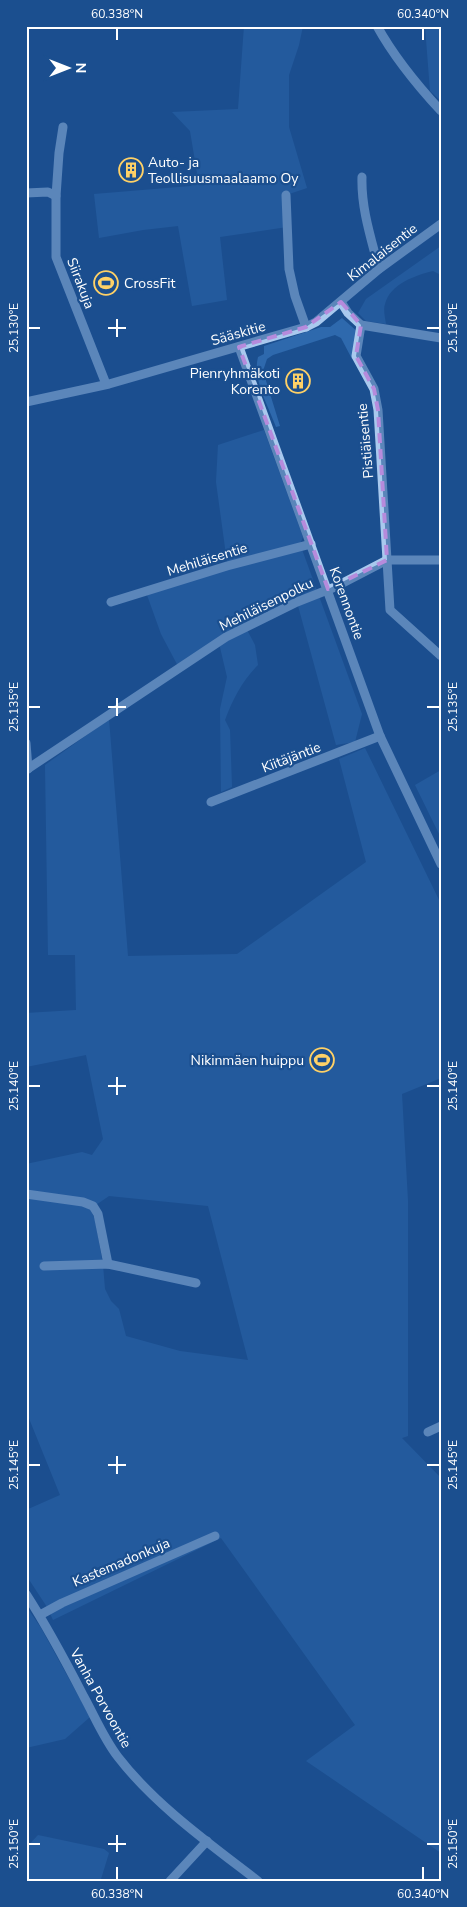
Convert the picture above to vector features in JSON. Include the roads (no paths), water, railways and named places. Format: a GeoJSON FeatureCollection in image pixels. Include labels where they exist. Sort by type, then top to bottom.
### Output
{"type":"FeatureCollection","features":[{"type":"Feature","properties":{"kind":"street"},"geometry":{"type":"LineString","coordinates":[[377,26],[418,86],[441,111]]}},
{"type":"Feature","properties":{"kind":"street","name":"Siirakuja"},"geometry":{"type":"LineString","coordinates":[[63,127],[56,196],[56,257],[106,384]]}},
{"type":"Feature","properties":{"kind":"street"},"geometry":{"type":"LineString","coordinates":[[362,177],[363,201],[379,269]]}},
{"type":"Feature","properties":{"kind":"street"},"geometry":{"type":"LineString","coordinates":[[26,193],[48,192],[56,196]]}},
{"type":"Feature","properties":{"kind":"street"},"geometry":{"type":"LineString","coordinates":[[286,195],[289,269],[295,296],[306,327]]}},
{"type":"Feature","properties":{"kind":"street","name":"Kimalaisentie"},"geometry":{"type":"LineString","coordinates":[[341,302],[379,269],[441,224]]}},
{"type":"Feature","properties":{"kind":"street"},"geometry":{"type":"LineString","coordinates":[[341,302],[348,313],[361,325],[441,338]]}},
{"type":"Feature","properties":{"kind":"street","name":"Sääskitie"},"geometry":{"type":"LineString","coordinates":[[26,402],[106,384],[306,327],[316,322],[341,302]]}},
{"type":"Feature","properties":{"kind":"street","name":"Pistiäisentie"},"geometry":{"type":"LineString","coordinates":[[361,325],[356,356],[374,389],[378,410],[390,610],[441,656]]}},
{"type":"Feature","properties":{"kind":"street","name":"Korennontie"},"geometry":{"type":"LineString","coordinates":[[239,347],[380,736],[441,864]]}},
{"type":"Feature","properties":{"kind":"street","name":"Mehiläisentie"},"geometry":{"type":"LineString","coordinates":[[111,602],[227,566],[311,544]]}},
{"type":"Feature","properties":{"kind":"street"},"geometry":{"type":"LineString","coordinates":[[387,560],[441,560]]}},
{"type":"Feature","properties":{"kind":"street","name":"Mehiläisenpolku"},"geometry":{"type":"LineString","coordinates":[[27,769],[226,637],[387,560]]}},
{"type":"Feature","properties":{"kind":"street","name":"Kiitäjäntie"},"geometry":{"type":"LineString","coordinates":[[211,802],[380,736]]}},
{"type":"Feature","properties":{"kind":"street"},"geometry":{"type":"LineString","coordinates":[[26,742],[27,769]]}},
{"type":"Feature","properties":{"kind":"street"},"geometry":{"type":"LineString","coordinates":[[26,1194],[83,1202],[93,1206],[98,1214],[108,1264]]}},
{"type":"Feature","properties":{"kind":"street"},"geometry":{"type":"LineString","coordinates":[[44,1266],[108,1264],[196,1283]]}},
{"type":"Feature","properties":{"kind":"street"},"geometry":{"type":"LineString","coordinates":[[428,1432],[441,1426]]}},
{"type":"Feature","properties":{"kind":"street","name":"Kastemadonkuja"},"geometry":{"type":"LineString","coordinates":[[40,1615],[62,1603],[215,1536]]}},
{"type":"Feature","properties":{"kind":"street","name":"Vanha Porvoontie"},"geometry":{"type":"LineString","coordinates":[[26,1594],[47,1626],[97,1723],[117,1756],[137,1780],[207,1842],[258,1881]]}},
{"type":"Feature","properties":{"kind":"street"},"geometry":{"type":"LineString","coordinates":[[170,1881],[207,1842]]}},
{"type":"Feature","properties":{"kind":"place","name":"Auto- ja Teollisuusmaalaamo Oy"},"geometry":{"type":"Point","coordinates":[131,170]}},
{"type":"Feature","properties":{"kind":"place","name":"CrossFit"},"geometry":{"type":"Point","coordinates":[106,283]}},
{"type":"Feature","properties":{"kind":"place","name":"Pienryhmäkoti Korento"},"geometry":{"type":"Point","coordinates":[298,381]}},
{"type":"Feature","properties":{"kind":"place","name":"Nikinmäen huippu"},"geometry":{"type":"Point","coordinates":[322,1060]}}]}
